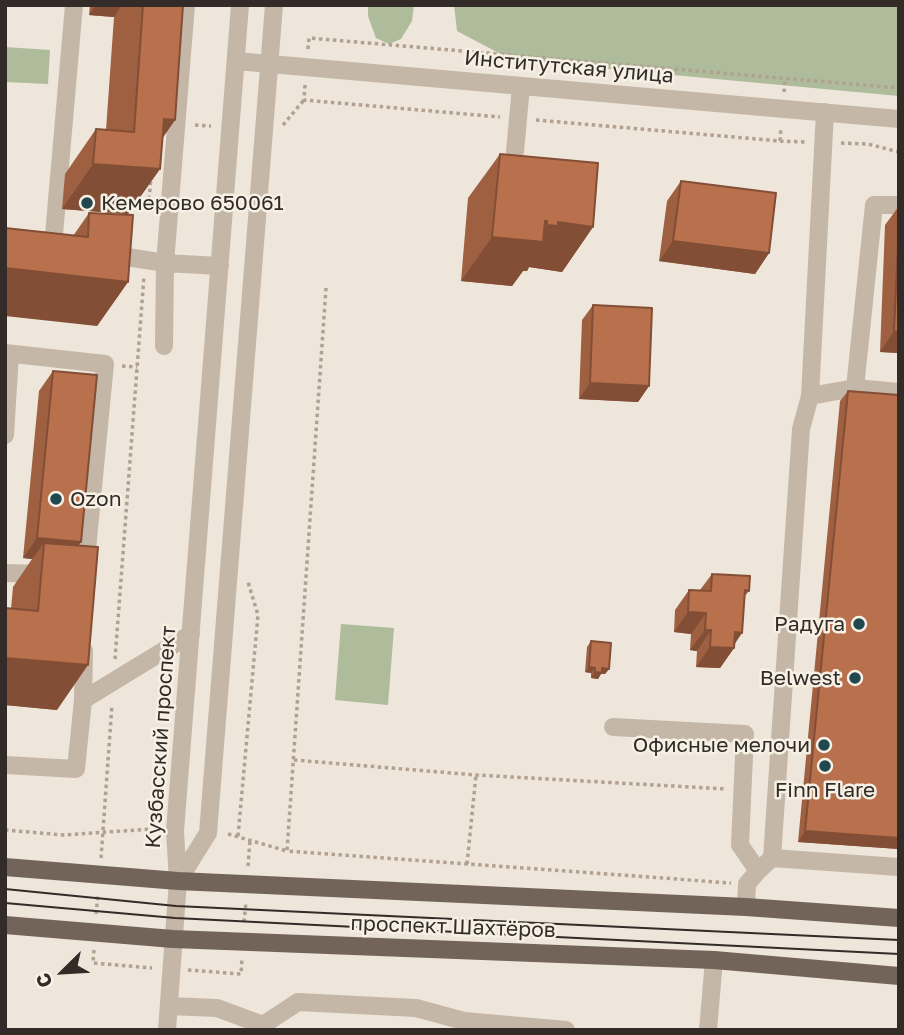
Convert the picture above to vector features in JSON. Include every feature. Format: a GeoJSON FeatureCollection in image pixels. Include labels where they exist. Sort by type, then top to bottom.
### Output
{"type":"FeatureCollection","features":[{"type":"Feature","properties":{"kind":"main road","name":"проспект Шахтёров"},"geometry":{"type":"LineString","coordinates":[[5,867],[178,881],[746,907],[899,918]]}},
{"type":"Feature","properties":{"kind":"main road","name":"проспект Шахтёров"},"geometry":{"type":"LineString","coordinates":[[5,925],[173,939],[714,960],[899,976]]}},
{"type":"Feature","properties":{"kind":"street"},"geometry":{"type":"LineString","coordinates":[[53,246],[74,5]]}},
{"type":"Feature","properties":{"kind":"street"},"geometry":{"type":"LineString","coordinates":[[164,346],[165,262],[186,5]]}},
{"type":"Feature","properties":{"kind":"street","name":"Кузбасский проспект"},"geometry":{"type":"LineString","coordinates":[[178,881],[175,831],[240,5]]}},
{"type":"Feature","properties":{"kind":"street","name":"Кузбасский проспект"},"geometry":{"type":"LineString","coordinates":[[178,881],[208,834],[274,5]]}},
{"type":"Feature","properties":{"kind":"street","name":"Институтская улица"},"geometry":{"type":"LineString","coordinates":[[236,61],[899,119]]}},
{"type":"Feature","properties":{"kind":"street"},"geometry":{"type":"LineString","coordinates":[[515,152],[520,86]]}},
{"type":"Feature","properties":{"kind":"street"},"geometry":{"type":"LineString","coordinates":[[746,907],[753,878],[772,858],[801,429],[810,396],[825,112]]}},
{"type":"Feature","properties":{"kind":"street"},"geometry":{"type":"LineString","coordinates":[[855,388],[874,205],[899,205]]}},
{"type":"Feature","properties":{"kind":"street"},"geometry":{"type":"LineString","coordinates":[[92,252],[145,260],[220,266]]}},
{"type":"Feature","properties":{"kind":"street"},"geometry":{"type":"LineString","coordinates":[[5,435],[8,354],[105,364],[74,579],[5,573]]}},
{"type":"Feature","properties":{"kind":"street"},"geometry":{"type":"LineString","coordinates":[[810,396],[855,388],[899,392]]}},
{"type":"Feature","properties":{"kind":"street"},"geometry":{"type":"LineString","coordinates":[[5,765],[76,769],[83,699],[84,631]]}},
{"type":"Feature","properties":{"kind":"street"},"geometry":{"type":"LineString","coordinates":[[83,699],[191,634]]}},
{"type":"Feature","properties":{"kind":"street"},"geometry":{"type":"LineString","coordinates":[[613,727],[745,734],[740,845],[753,878]]}},
{"type":"Feature","properties":{"kind":"street"},"geometry":{"type":"LineString","coordinates":[[772,858],[899,867]]}},
{"type":"Feature","properties":{"kind":"street"},"geometry":{"type":"LineString","coordinates":[[167,1030],[178,881]]}},
{"type":"Feature","properties":{"kind":"street"},"geometry":{"type":"LineString","coordinates":[[708,1030],[714,960]]}},
{"type":"Feature","properties":{"kind":"street"},"geometry":{"type":"LineString","coordinates":[[169,1006],[217,1009],[265,1027],[298,1002],[416,1008],[464,1021],[566,1030]]}},
{"type":"Feature","properties":{"kind":"path"},"geometry":{"type":"LineString","coordinates":[[785,79],[899,88]]}},
{"type":"Feature","properties":{"kind":"path"},"geometry":{"type":"LineString","coordinates":[[149,204],[151,177]]}},
{"type":"Feature","properties":{"kind":"path"},"geometry":{"type":"LineString","coordinates":[[145,260],[93,963],[241,974],[250,841]]}},
{"type":"Feature","properties":{"kind":"path"},"geometry":{"type":"LineString","coordinates":[[287,851],[326,288]]}},
{"type":"Feature","properties":{"kind":"path"},"geometry":{"type":"LineString","coordinates":[[293,760],[476,775],[742,790]]}},
{"type":"Feature","properties":{"kind":"path"},"geometry":{"type":"LineString","coordinates":[[467,864],[476,775]]}},
{"type":"Feature","properties":{"kind":"path"},"geometry":{"type":"LineString","coordinates":[[5,830],[64,835],[151,829]]}},
{"type":"Feature","properties":{"kind":"path"},"geometry":{"type":"LineString","coordinates":[[228,834],[287,851],[467,864],[753,878]]}},
{"type":"Feature","properties":{"kind":"green space"},"geometry":{"type":"Polygon","coordinates":[[[368,5],[414,5],[412,21],[401,39],[389,44],[376,38],[368,16],[368,5]]]}},
{"type":"Feature","properties":{"kind":"green space"},"geometry":{"type":"Polygon","coordinates":[[[454,5],[899,5],[899,96],[512,60],[457,31],[454,5]]]}},
{"type":"Feature","properties":{"kind":"green space"},"geometry":{"type":"Polygon","coordinates":[[[5,47],[50,50],[48,84],[5,82],[5,47]]]}},
{"type":"Feature","properties":{"kind":"green space"},"geometry":{"type":"Polygon","coordinates":[[[341,624],[394,628],[388,705],[335,700],[341,624]]]}},
{"type":"Feature","properties":{"kind":"building"},"geometry":{"type":"Polygon","coordinates":[[[143,5],[183,5],[175,120],[164,119],[160,169],[93,164],[96,129],[134,132],[143,5]]]}},
{"type":"Feature","properties":{"kind":"building"},"geometry":{"type":"Polygon","coordinates":[[[500,154],[598,163],[593,227],[558,222],[558,226],[547,225],[545,221],[543,242],[492,237],[500,154]]]}},
{"type":"Feature","properties":{"kind":"building"},"geometry":{"type":"Polygon","coordinates":[[[681,181],[776,193],[769,253],[673,241],[681,181]]]}},
{"type":"Feature","properties":{"kind":"building"},"geometry":{"type":"Polygon","coordinates":[[[89,213],[133,215],[128,282],[5,268],[5,228],[88,237],[89,213]]]}},
{"type":"Feature","properties":{"kind":"building"},"geometry":{"type":"Polygon","coordinates":[[[899,223],[899,332],[894,331],[899,223]]]}},
{"type":"Feature","properties":{"kind":"building"},"geometry":{"type":"Polygon","coordinates":[[[593,305],[652,308],[649,386],[590,383],[593,305]]]}},
{"type":"Feature","properties":{"kind":"building"},"geometry":{"type":"Polygon","coordinates":[[[53,371],[97,375],[81,542],[37,538],[53,371]]]}},
{"type":"Feature","properties":{"kind":"building","name":"Радуга"},"geometry":{"type":"Polygon","coordinates":[[[848,391],[899,395],[899,838],[805,831],[848,391]]]}},
{"type":"Feature","properties":{"kind":"building"},"geometry":{"type":"Polygon","coordinates":[[[44,543],[98,547],[88,665],[5,658],[5,608],[38,611],[44,543]]]}},
{"type":"Feature","properties":{"kind":"building"},"geometry":{"type":"Polygon","coordinates":[[[712,574],[750,576],[749,591],[745,590],[742,633],[735,632],[734,648],[710,647],[711,630],[705,630],[706,613],[688,612],[689,590],[711,591],[712,574]]]}},
{"type":"Feature","properties":{"kind":"building"},"geometry":{"type":"Polygon","coordinates":[[[591,641],[611,643],[609,669],[602,668],[602,673],[589,667],[591,641]]]}},
{"type":"Feature","properties":{"kind":"tram line"},"geometry":{"type":"LineString","coordinates":[[5,889],[176,906],[899,940]]}},
{"type":"Feature","properties":{"kind":"tram line"},"geometry":{"type":"LineString","coordinates":[[5,903],[175,918],[899,954]]}},
{"type":"Feature","properties":{"kind":"place","name":"Кемерово 650061"},"geometry":{"type":"Point","coordinates":[87,203]}},
{"type":"Feature","properties":{"kind":"place","name":"Ozon"},"geometry":{"type":"Point","coordinates":[56,499]}},
{"type":"Feature","properties":{"kind":"place","name":"Радуга"},"geometry":{"type":"Point","coordinates":[859,624]}},
{"type":"Feature","properties":{"kind":"place","name":"Belwest"},"geometry":{"type":"Point","coordinates":[855,678]}},
{"type":"Feature","properties":{"kind":"place","name":"Офисные мелочи"},"geometry":{"type":"Point","coordinates":[824,745]}},
{"type":"Feature","properties":{"kind":"place","name":"Finn Flare"},"geometry":{"type":"Point","coordinates":[825,766]}}]}
